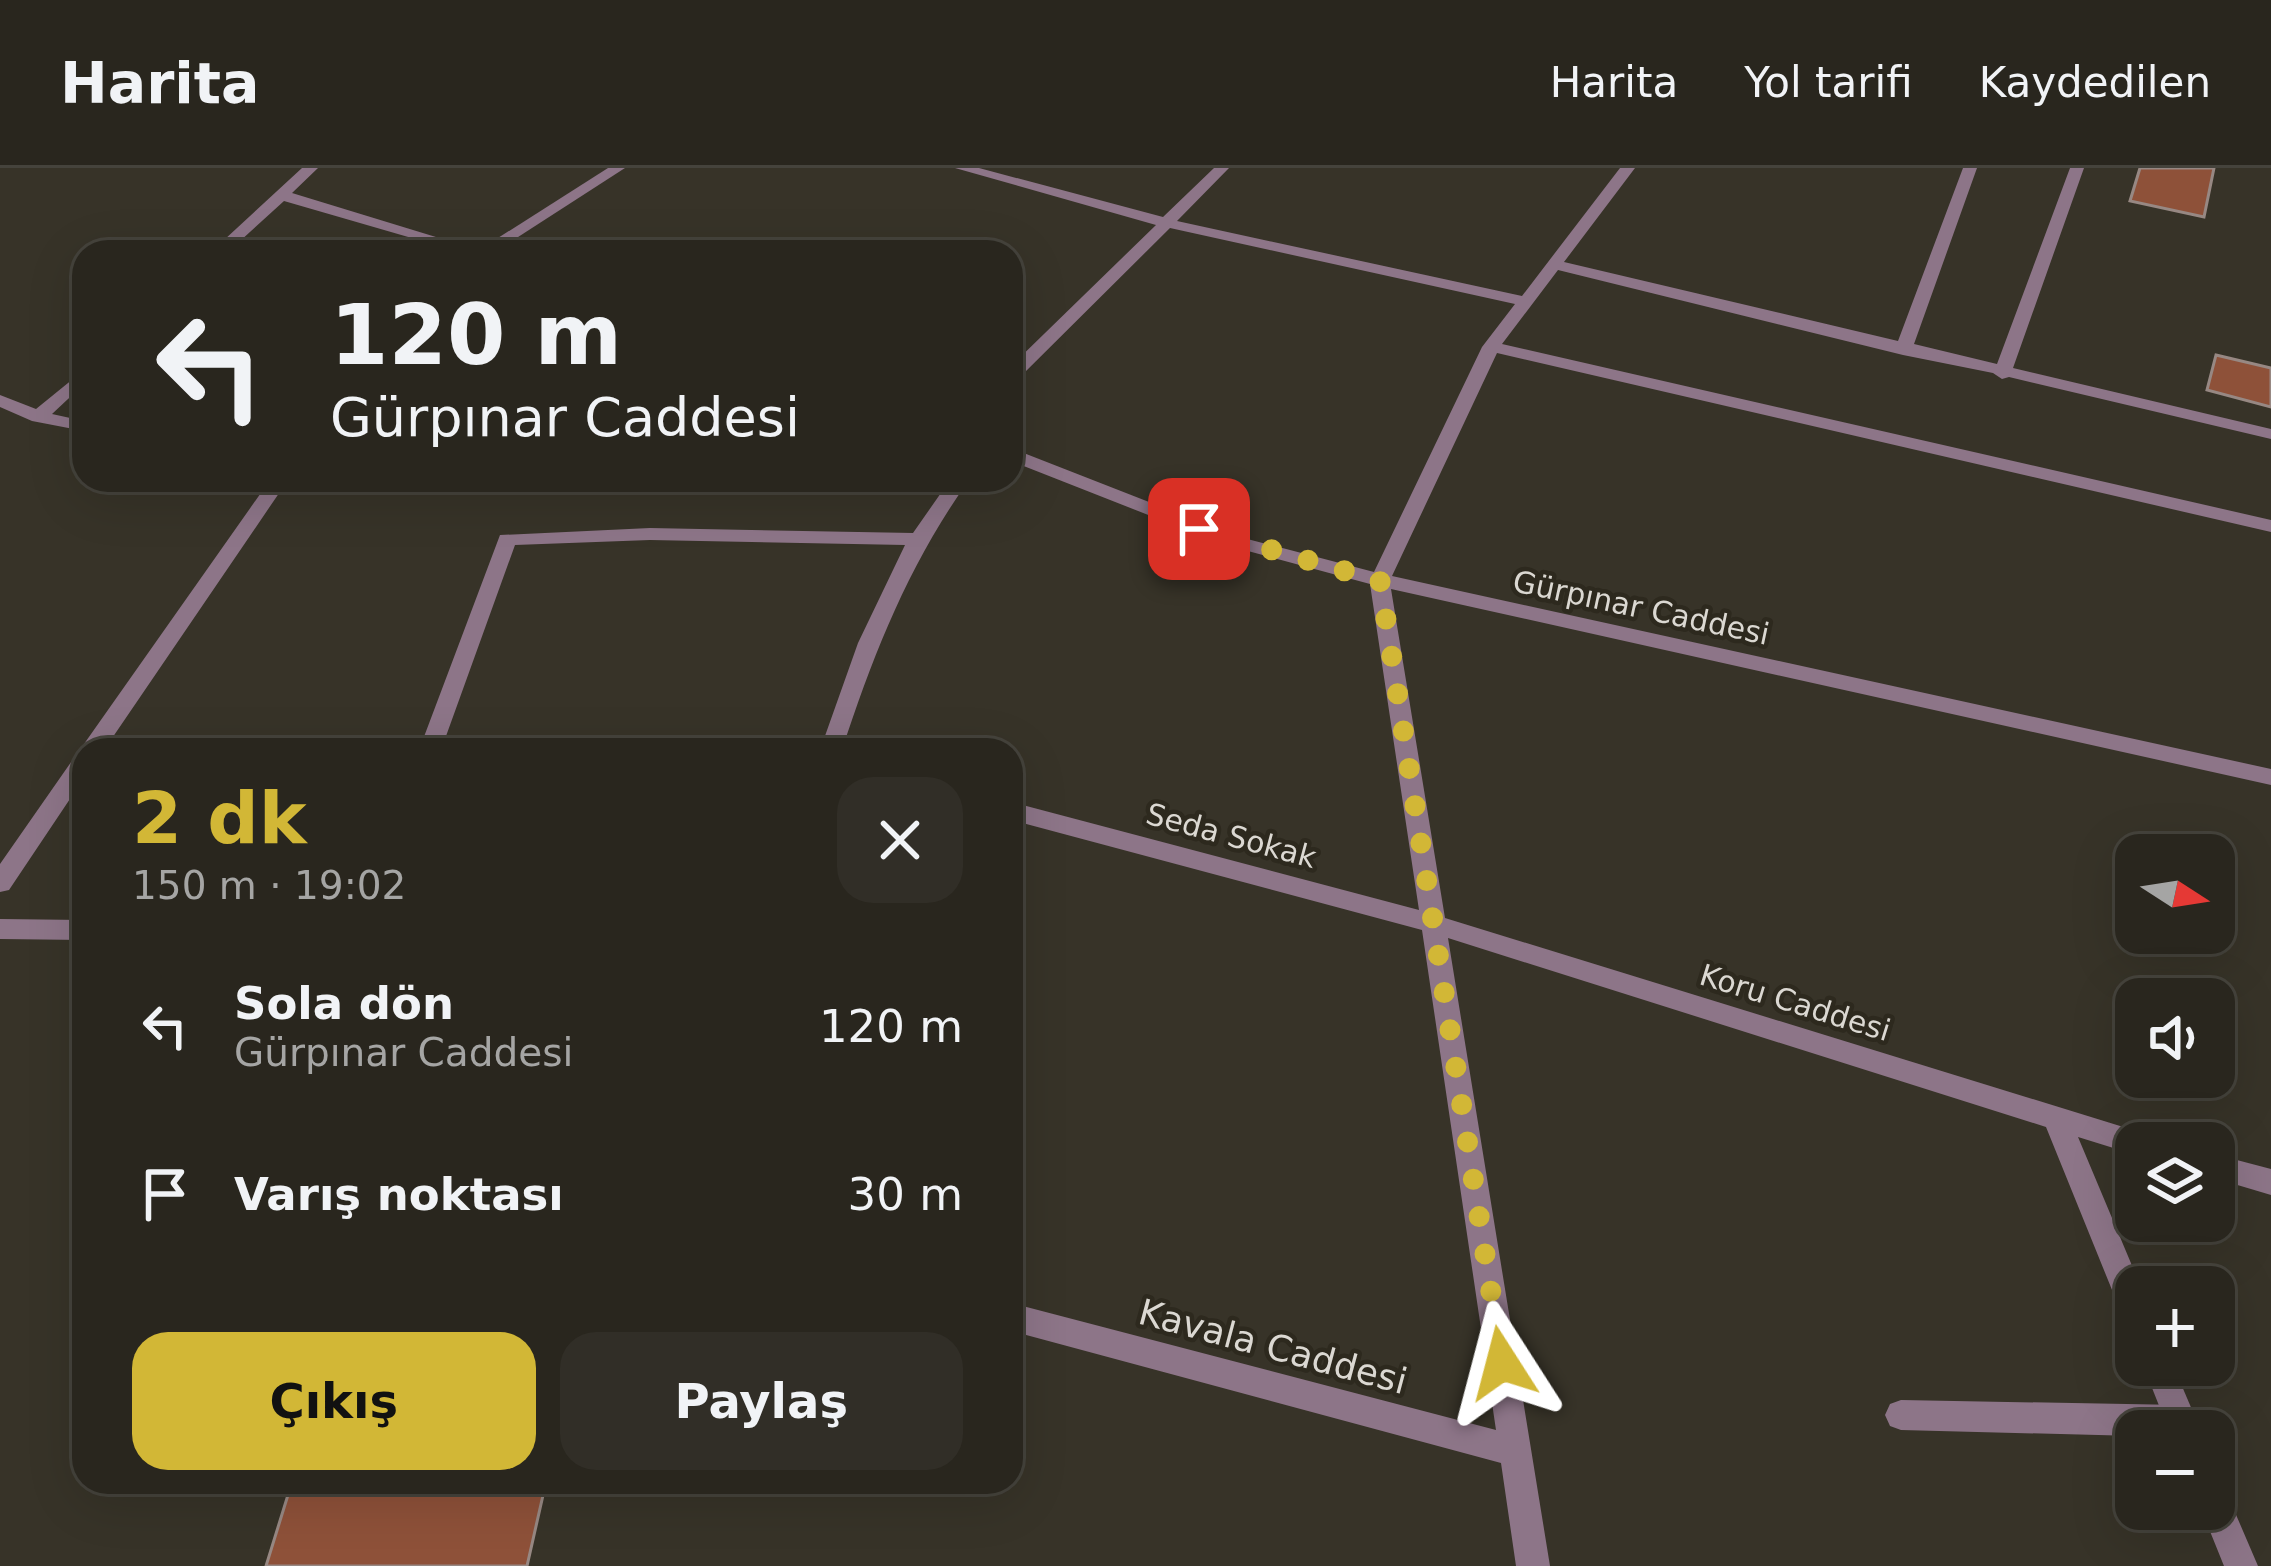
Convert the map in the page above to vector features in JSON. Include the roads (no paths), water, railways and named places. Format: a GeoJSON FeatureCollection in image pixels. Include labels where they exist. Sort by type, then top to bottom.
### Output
{"type":"FeatureCollection","features":[{"type":"Feature","properties":{"kind":"street"},"geometry":{"type":"LineString","coordinates":[[232,240],[310,168]]}},
{"type":"Feature","properties":{"kind":"street"},"geometry":{"type":"LineString","coordinates":[[500,240],[618,168]]}},
{"type":"Feature","properties":{"kind":"street"},"geometry":{"type":"LineString","coordinates":[[962,168],[1167,223],[1524,301]]}},
{"type":"Feature","properties":{"kind":"street"},"geometry":{"type":"LineString","coordinates":[[1023,364],[1222,168]]}},
{"type":"Feature","properties":{"kind":"street"},"geometry":{"type":"LineString","coordinates":[[1533,1566],[1380,581],[1491,347],[1628,168]]}},
{"type":"Feature","properties":{"kind":"street"},"geometry":{"type":"LineString","coordinates":[[1903,350],[1970,168]]}},
{"type":"Feature","properties":{"kind":"street"},"geometry":{"type":"LineString","coordinates":[[2002,374],[2077,168]]}},
{"type":"Feature","properties":{"kind":"street"},"geometry":{"type":"LineString","coordinates":[[281,195],[438,240]]}},
{"type":"Feature","properties":{"kind":"street"},"geometry":{"type":"LineString","coordinates":[[1553,264],[2271,434]]}},
{"type":"Feature","properties":{"kind":"street"},"geometry":{"type":"LineString","coordinates":[[1491,347],[2271,526]]}},
{"type":"Feature","properties":{"kind":"street"},"geometry":{"type":"LineString","coordinates":[[38,417],[72,386]]}},
{"type":"Feature","properties":{"kind":"street"},"geometry":{"type":"LineString","coordinates":[[0,400],[38,417],[72,424]]}},
{"type":"Feature","properties":{"kind":"street","name":"Gürpınar Caddesi"},"geometry":{"type":"LineString","coordinates":[[1023,459],[1229,540],[1380,581],[2271,777]]}},
{"type":"Feature","properties":{"kind":"street"},"geometry":{"type":"LineString","coordinates":[[100,738],[271,492]]}},
{"type":"Feature","properties":{"kind":"street"},"geometry":{"type":"LineString","coordinates":[[835,738],[862,657],[914,539],[950,492]]}},
{"type":"Feature","properties":{"kind":"street"},"geometry":{"type":"LineString","coordinates":[[434,738],[507,538],[650,534],[914,539]]}},
{"type":"Feature","properties":{"kind":"street"},"geometry":{"type":"LineString","coordinates":[[0,883],[72,778]]}},
{"type":"Feature","properties":{"kind":"street","name":"Seda Sokak"},"geometry":{"type":"LineString","coordinates":[[1023,815],[1434,924]]}},
{"type":"Feature","properties":{"kind":"street","name":"Koru Caddesi"},"geometry":{"type":"LineString","coordinates":[[1434,924],[2115,1137]]}},
{"type":"Feature","properties":{"kind":"street"},"geometry":{"type":"LineString","coordinates":[[0,929],[72,930]]}},
{"type":"Feature","properties":{"kind":"street"},"geometry":{"type":"LineString","coordinates":[[2056,1120],[2117,1266]]}},
{"type":"Feature","properties":{"kind":"street"},"geometry":{"type":"LineString","coordinates":[[2235,1172],[2271,1182]]}},
{"type":"Feature","properties":{"kind":"street","name":"Kavala Caddesi"},"geometry":{"type":"LineString","coordinates":[[1023,1320],[1516,1451]]}},
{"type":"Feature","properties":{"kind":"street"},"geometry":{"type":"LineString","coordinates":[[1900,1415],[2115,1423]]}},
{"type":"Feature","properties":{"kind":"street"},"geometry":{"type":"LineString","coordinates":[[2226,1530],[2241,1566]]}}]}
